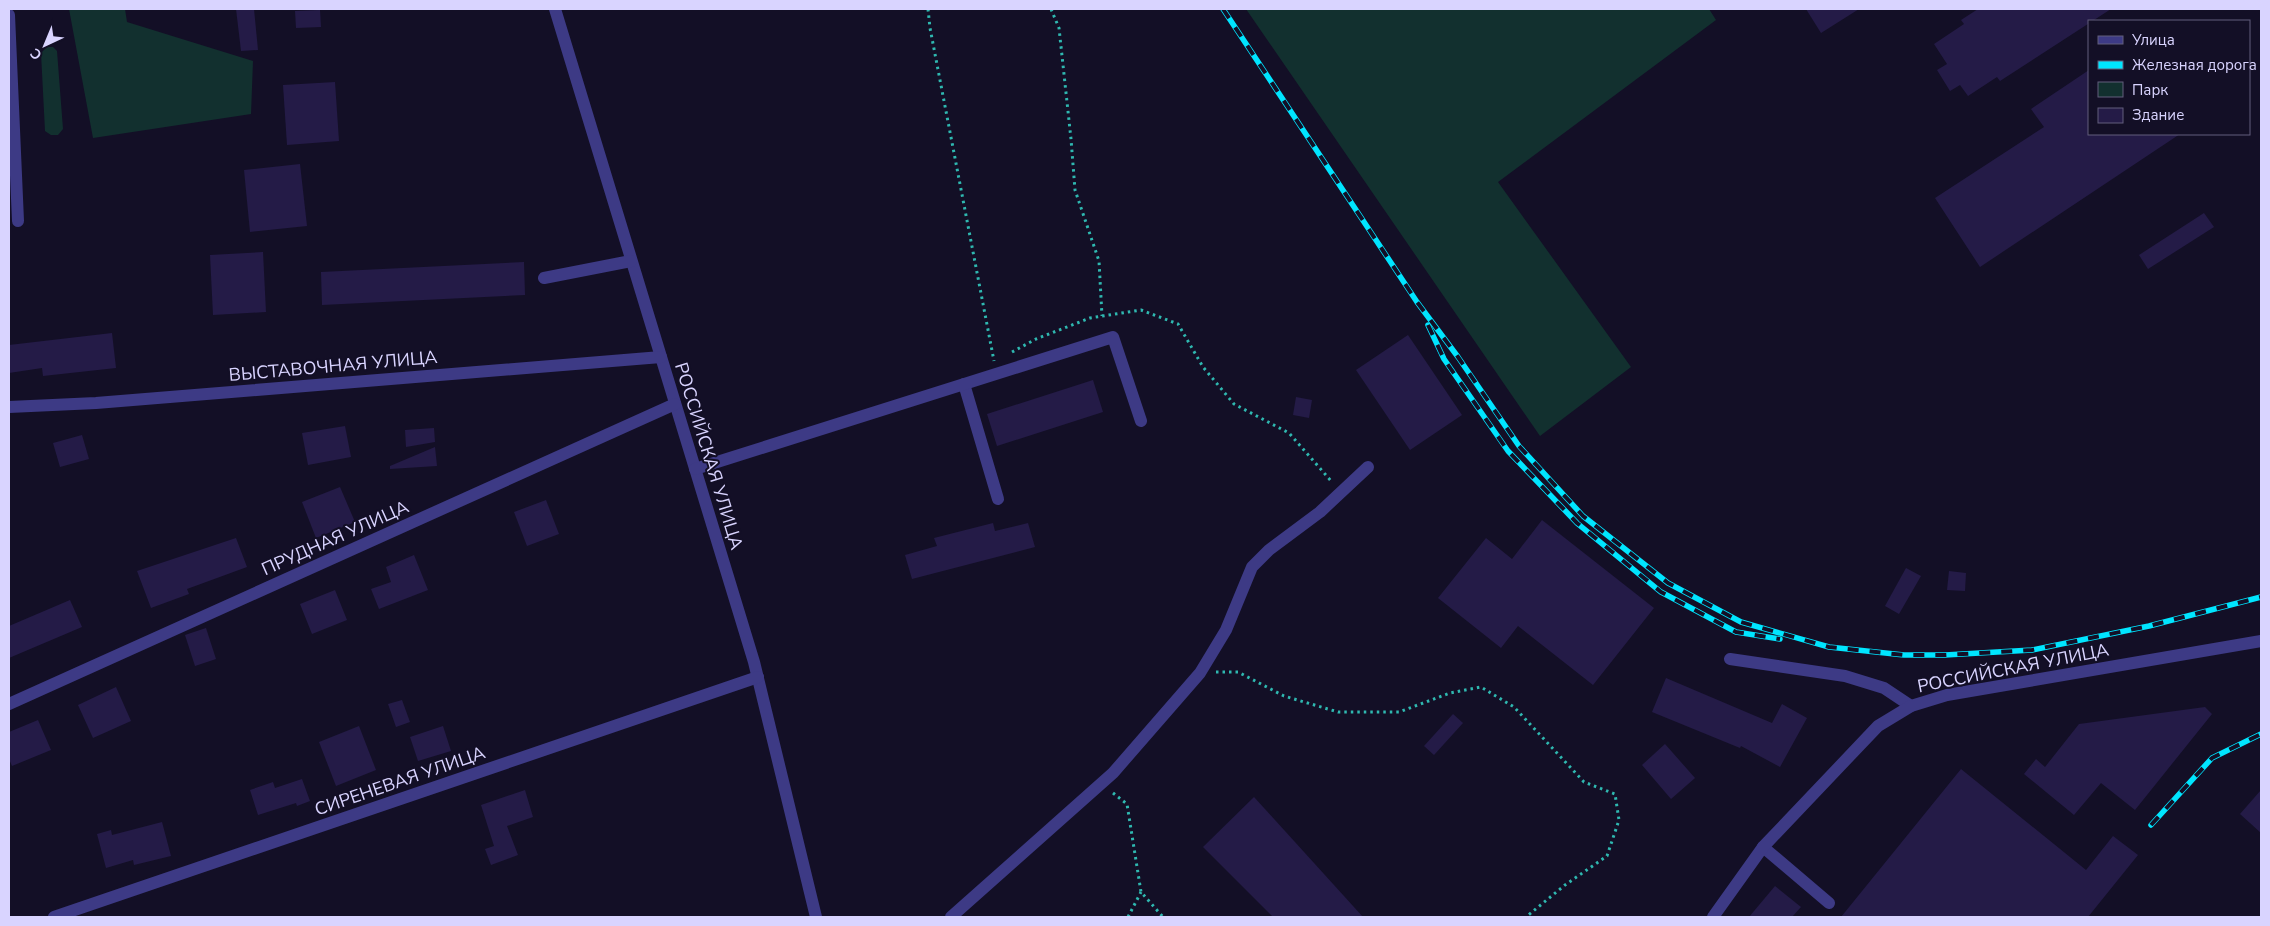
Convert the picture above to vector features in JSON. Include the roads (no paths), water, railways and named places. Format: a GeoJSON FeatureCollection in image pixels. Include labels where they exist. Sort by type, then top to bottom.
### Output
{"type":"FeatureCollection","features":[{"type":"Feature","properties":{"kind":"street","name":"РОССИЙСКАЯ УЛИЦА"},"geometry":{"type":"LineString","coordinates":[[555,9],[758,677],[816,917]]}},
{"type":"Feature","properties":{"kind":"street"},"geometry":{"type":"LineString","coordinates":[[9,15],[18,221]]}},
{"type":"Feature","properties":{"kind":"street"},"geometry":{"type":"LineString","coordinates":[[544,278],[631,261]]}},
{"type":"Feature","properties":{"kind":"street"},"geometry":{"type":"LineString","coordinates":[[695,470],[1113,337],[1140,421]]}},
{"type":"Feature","properties":{"kind":"street","name":"ВЫСТАВОЧНАЯ УЛИЦА"},"geometry":{"type":"LineString","coordinates":[[9,407],[106,402],[660,357]]}},
{"type":"Feature","properties":{"kind":"street"},"geometry":{"type":"LineString","coordinates":[[964,384],[998,499]]}},
{"type":"Feature","properties":{"kind":"street","name":"ПРУДНАЯ УЛИЦА"},"geometry":{"type":"LineString","coordinates":[[9,704],[675,404]]}},
{"type":"Feature","properties":{"kind":"street"},"geometry":{"type":"LineString","coordinates":[[951,917],[1113,773],[1200,673],[1226,630],[1252,567],[1268,550],[1320,512],[1368,467]]}},
{"type":"Feature","properties":{"kind":"street","name":"РОССИЙСКАЯ УЛИЦА"},"geometry":{"type":"LineString","coordinates":[[1713,917],[1763,847],[1878,726],[1910,706],[1947,695],[2261,641]]}},
{"type":"Feature","properties":{"kind":"street"},"geometry":{"type":"LineString","coordinates":[[1730,659],[1845,676],[1884,688],[1910,706]]}},
{"type":"Feature","properties":{"kind":"street","name":"СИРЕНЕВАЯ УЛИЦА"},"geometry":{"type":"LineString","coordinates":[[54,917],[758,677]]}},
{"type":"Feature","properties":{"kind":"street"},"geometry":{"type":"LineString","coordinates":[[1763,847],[1829,903]]}},
{"type":"Feature","properties":{"kind":"railway"},"geometry":{"type":"LineString","coordinates":[[1223,9],[1417,302],[1458,357],[1519,446],[1583,516],[1668,583],[1741,622],[1829,647],[1904,655],[1945,655],[2032,650],[2149,626],[2261,597]]}},
{"type":"Feature","properties":{"kind":"railway"},"geometry":{"type":"LineString","coordinates":[[1428,325],[1444,359],[1508,451],[1577,523],[1661,592],[1736,632],[1780,639]]}},
{"type":"Feature","properties":{"kind":"railway"},"geometry":{"type":"LineString","coordinates":[[2151,825],[2212,758],[2261,734]]}}]}
